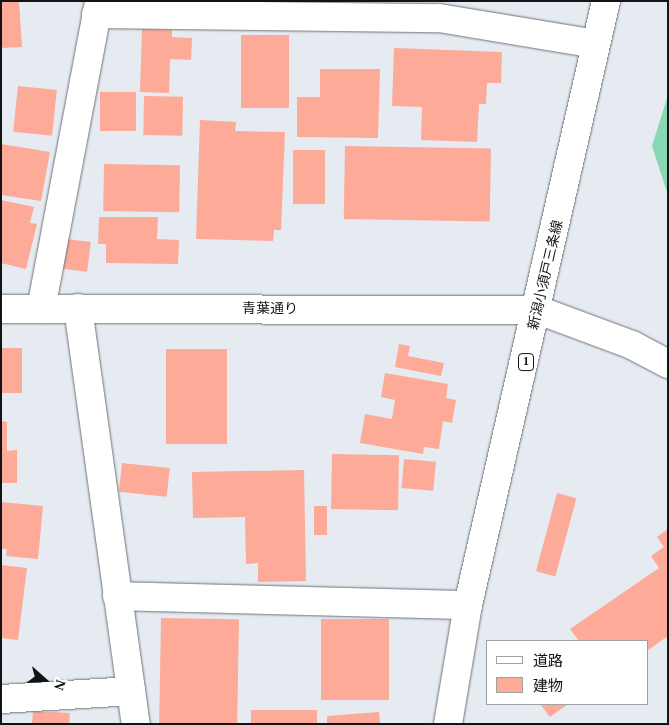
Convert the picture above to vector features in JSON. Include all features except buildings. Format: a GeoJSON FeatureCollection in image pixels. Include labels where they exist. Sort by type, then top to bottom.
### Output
{"type":"FeatureCollection","features":[{"type":"Feature","properties":{"kind":"street","name":"新潟小須戸三条線"},"geometry":{"type":"LineString","coordinates":[[448,724],[468,605],[538,310],[606,1]]}},
{"type":"Feature","properties":{"kind":"street"},"geometry":{"type":"LineString","coordinates":[[41,309],[97,8],[439,18],[596,44]]}},
{"type":"Feature","properties":{"kind":"street"},"geometry":{"type":"LineString","coordinates":[[78,308],[136,724]]}},
{"type":"Feature","properties":{"kind":"street","name":"青葉通り"},"geometry":{"type":"LineString","coordinates":[[1,309],[538,310]]}},
{"type":"Feature","properties":{"kind":"street"},"geometry":{"type":"LineString","coordinates":[[538,310],[632,345],[668,364]]}},
{"type":"Feature","properties":{"kind":"street"},"geometry":{"type":"LineString","coordinates":[[117,596],[468,605]]}},
{"type":"Feature","properties":{"kind":"street"},"geometry":{"type":"LineString","coordinates":[[1,699],[131,690]]}},
{"type":"Feature","properties":{"kind":"green space"},"geometry":{"type":"Polygon","coordinates":[[[668,95],[668,195],[652,146],[668,95]]]}}]}
